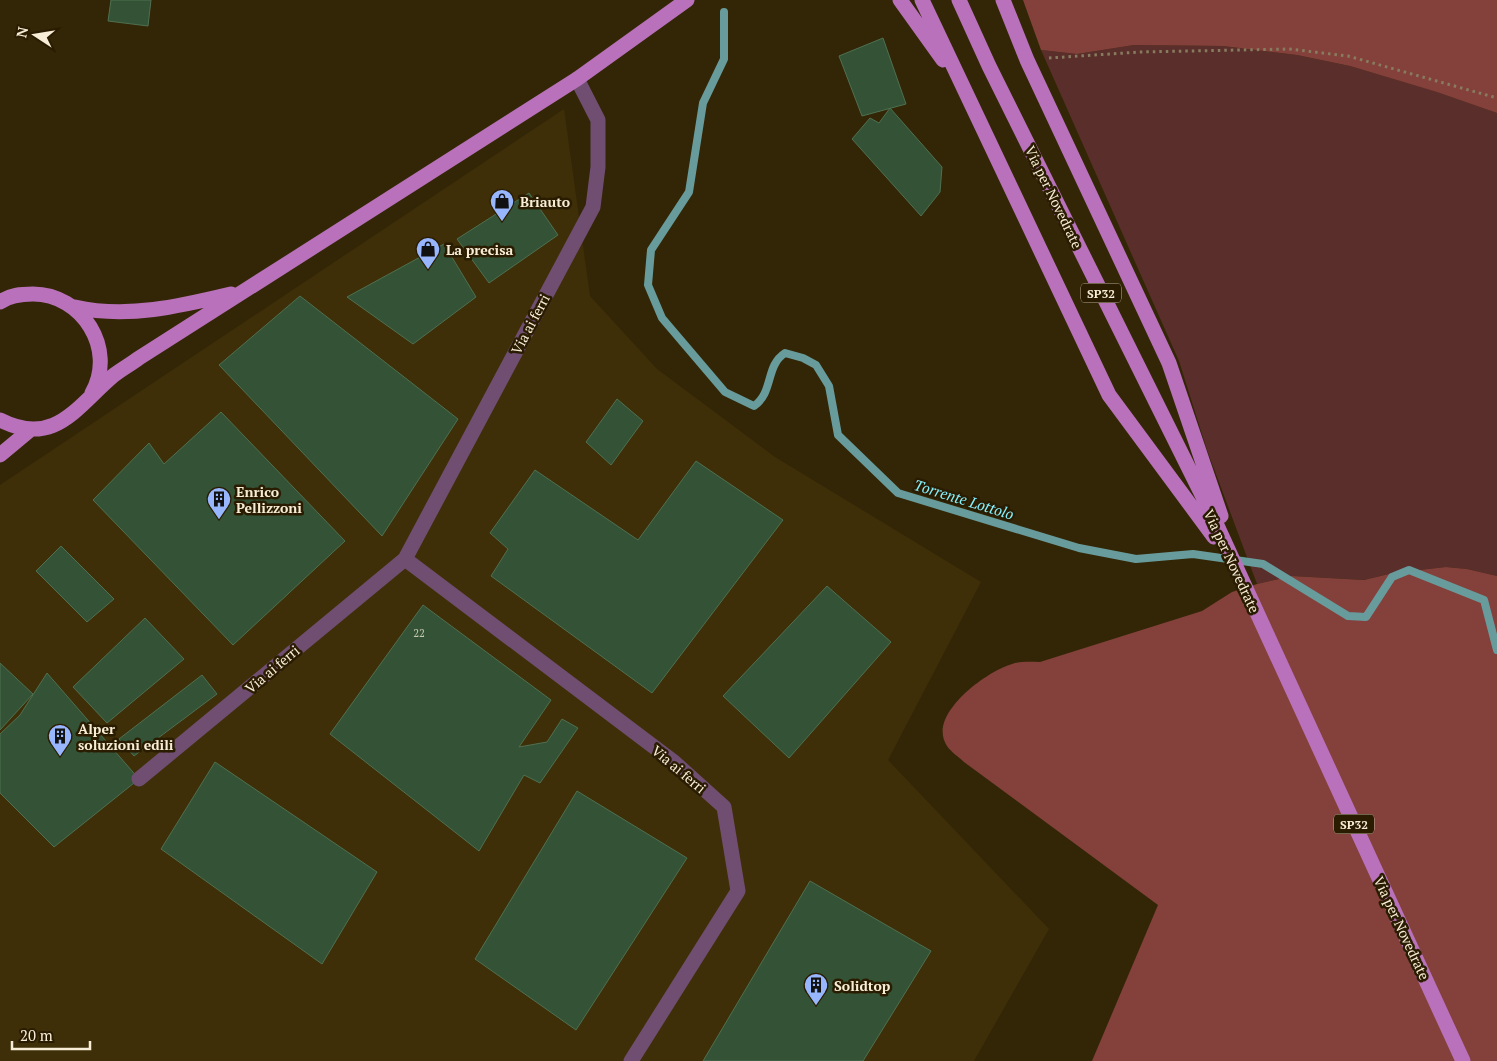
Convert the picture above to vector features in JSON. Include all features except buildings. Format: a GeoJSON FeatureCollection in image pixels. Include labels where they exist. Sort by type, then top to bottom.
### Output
{"type":"FeatureCollection","features":[{"type":"Feature","properties":{"kind":"main road"},"geometry":{"type":"LineString","coordinates":[[0,455],[30,430],[62,421],[77,412],[89,398],[120,371],[577,79],[687,0]]}},
{"type":"Feature","properties":{"kind":"main road"},"geometry":{"type":"LineString","coordinates":[[900,0],[965,92]]}},
{"type":"Feature","properties":{"kind":"main road"},"geometry":{"type":"LineString","coordinates":[[922,0],[1109,395],[1214,520]]}},
{"type":"Feature","properties":{"kind":"main road","name":"Via per Novedrate"},"geometry":{"type":"LineString","coordinates":[[959,0],[989,66],[1214,520],[1463,1061]]}},
{"type":"Feature","properties":{"kind":"main road"},"geometry":{"type":"LineString","coordinates":[[1003,0],[1027,60],[1169,363],[1214,520]]}},
{"type":"Feature","properties":{"kind":"main road"},"geometry":{"type":"LineString","coordinates":[[75,308],[96,312],[150,310],[188,305],[243,292]]}},
{"type":"Feature","properties":{"kind":"main road"},"geometry":{"type":"LineString","coordinates":[[2,300],[21,294],[41,294],[65,301],[75,308],[91,325],[101,352],[98,382],[89,398]]}},
{"type":"Feature","properties":{"kind":"main road"},"geometry":{"type":"LineString","coordinates":[[0,420],[14,427],[30,430]]}},
{"type":"Feature","properties":{"kind":"street","name":"Via ai ferri"},"geometry":{"type":"LineString","coordinates":[[140,780],[405,560],[593,207],[598,167],[598,120],[577,79]]}},
{"type":"Feature","properties":{"kind":"street","name":"Via ai ferri"},"geometry":{"type":"LineString","coordinates":[[405,560],[674,762],[724,807],[738,891],[631,1061]]}},
{"type":"Feature","properties":{"kind":"path"},"geometry":{"type":"LineString","coordinates":[[1027,60],[1140,52],[1289,49],[1348,56],[1497,98]]}},
{"type":"Feature","properties":{"kind":"shaded area"},"geometry":{"type":"Polygon","coordinates":[[[1023,0],[1497,0],[1497,113],[1437,92],[1350,66],[1297,55],[1223,46],[1134,45],[1077,54],[1041,50],[1023,0]]]}},
{"type":"Feature","properties":{"kind":"shaded area"},"geometry":{"type":"Polygon","coordinates":[[[1134,45],[1223,46],[1297,55],[1350,66],[1438,92],[1497,113],[1497,576],[1467,569],[1446,567],[1393,573],[1364,580],[1292,576],[1257,584],[1207,450],[1179,361],[1041,50],[1077,54],[1134,45]]]}},
{"type":"Feature","properties":{"kind":"shaded area"},"geometry":{"type":"Polygon","coordinates":[[[564,109],[590,296],[657,369],[775,457],[981,582],[888,760],[1049,929],[974,1061],[0,1061],[0,485],[564,109]]]}},
{"type":"Feature","properties":{"kind":"shaded area"},"geometry":{"type":"Polygon","coordinates":[[[1446,567],[1467,569],[1497,576],[1497,1061],[1092,1061],[1158,905],[964,762],[951,750],[947,746],[943,734],[945,721],[952,708],[975,685],[1001,668],[1019,662],[1040,662],[1202,611],[1232,592],[1257,584],[1292,576],[1364,580],[1393,573],[1446,567]]]}},
{"type":"Feature","properties":{"kind":"waterway","name":"Torrente Lottolo"},"geometry":{"type":"LineString","coordinates":[[724,12],[724,59],[703,103],[689,192],[651,250],[648,285],[662,318],[725,392],[754,406],[764,394],[779,358],[785,353],[803,358],[816,365],[829,386],[838,435],[898,493],[1079,548],[1136,559],[1193,554],[1263,564],[1348,616],[1366,617],[1392,577],[1409,570],[1484,600],[1497,650]]}},
{"type":"Feature","properties":{"kind":"place","name":"Briauto"},"geometry":{"type":"Point","coordinates":[502,222]}},
{"type":"Feature","properties":{"kind":"place","name":"La precisa"},"geometry":{"type":"Point","coordinates":[428,270]}},
{"type":"Feature","properties":{"kind":"place","name":"Enrico Pellizzoni"},"geometry":{"type":"Point","coordinates":[219,520]}},
{"type":"Feature","properties":{"kind":"place","name":"Alper soluzioni edili"},"geometry":{"type":"Point","coordinates":[60,757]}},
{"type":"Feature","properties":{"kind":"place","name":"Solidtop"},"geometry":{"type":"Point","coordinates":[816,1006]}}]}
